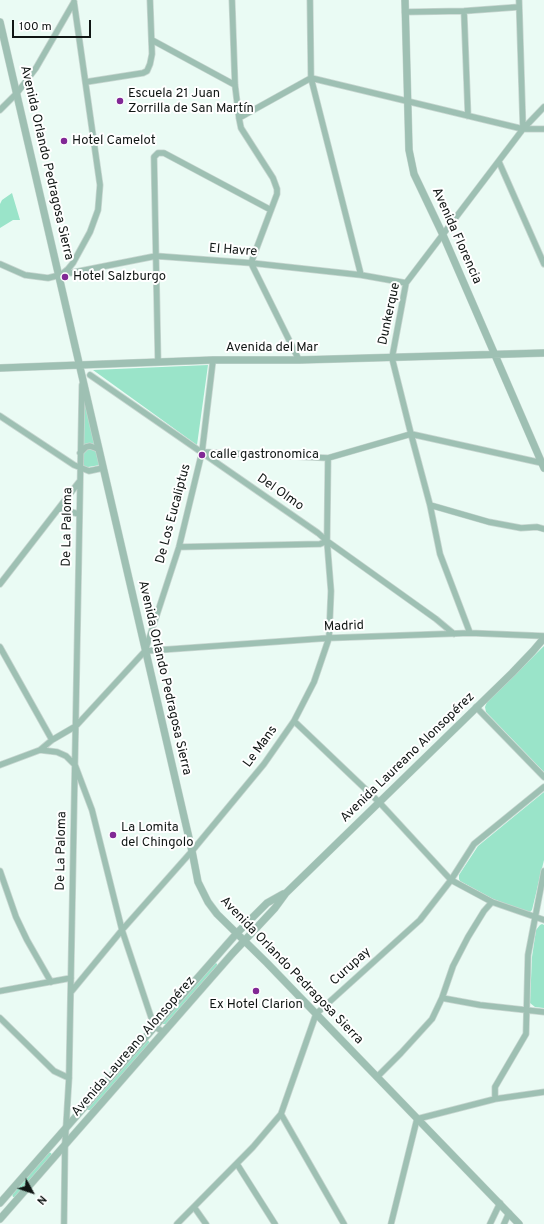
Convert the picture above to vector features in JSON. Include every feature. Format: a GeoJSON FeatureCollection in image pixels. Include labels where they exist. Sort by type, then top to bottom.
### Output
{"type":"FeatureCollection","features":[{"type":"Feature","properties":{"kind":"street"},"geometry":{"type":"LineString","coordinates":[[86,82],[143,73],[147,71],[150,64],[152,40],[150,0]]}},
{"type":"Feature","properties":{"kind":"street"},"geometry":{"type":"LineString","coordinates":[[232,0],[235,85],[238,118],[241,128],[273,178],[277,188],[271,210],[251,263],[299,360]]}},
{"type":"Feature","properties":{"kind":"street"},"geometry":{"type":"LineString","coordinates":[[310,0],[312,78],[361,275]]}},
{"type":"Feature","properties":{"kind":"street","name":"Avenida Florencia"},"geometry":{"type":"LineString","coordinates":[[405,0],[406,100],[409,150],[414,174],[443,235],[542,461]]}},
{"type":"Feature","properties":{"kind":"street"},"geometry":{"type":"LineString","coordinates":[[519,0],[523,129]]}},
{"type":"Feature","properties":{"kind":"street"},"geometry":{"type":"LineString","coordinates":[[60,275],[68,269],[79,253],[90,232],[98,210],[100,184],[74,1]]}},
{"type":"Feature","properties":{"kind":"street"},"geometry":{"type":"LineString","coordinates":[[0,110],[17,93],[36,68],[74,1]]}},
{"type":"Feature","properties":{"kind":"street"},"geometry":{"type":"LineString","coordinates":[[405,12],[464,12],[519,7]]}},
{"type":"Feature","properties":{"kind":"street"},"geometry":{"type":"LineString","coordinates":[[464,12],[468,116]]}},
{"type":"Feature","properties":{"kind":"street","name":"Avenida Orlando Pedragosa Sierra"},"geometry":{"type":"LineString","coordinates":[[0,22],[60,275],[98,449],[198,882],[208,902],[217,914],[519,1224]]}},
{"type":"Feature","properties":{"kind":"street"},"geometry":{"type":"LineString","coordinates":[[152,40],[235,85]]}},
{"type":"Feature","properties":{"kind":"street"},"geometry":{"type":"LineString","coordinates":[[238,118],[312,78],[523,129],[544,129]]}},
{"type":"Feature","properties":{"kind":"street","name":"Dunkerque"},"geometry":{"type":"LineString","coordinates":[[470,633],[440,554],[430,505],[410,434],[392,358],[406,283],[523,129],[544,108]]}},
{"type":"Feature","properties":{"kind":"street"},"geometry":{"type":"LineString","coordinates":[[158,362],[154,157],[158,153],[164,153],[271,210]]}},
{"type":"Feature","properties":{"kind":"street"},"geometry":{"type":"LineString","coordinates":[[499,162],[544,264]]}},
{"type":"Feature","properties":{"kind":"street","name":"El Havre"},"geometry":{"type":"LineString","coordinates":[[0,264],[30,276],[48,278],[156,256],[251,263],[361,275],[406,283]]}},
{"type":"Feature","properties":{"kind":"street","name":"Avenida del Mar"},"geometry":{"type":"LineString","coordinates":[[0,368],[213,360],[299,360],[544,353]]}},
{"type":"Feature","properties":{"kind":"street","name":"De Los Eucaliptus"},"geometry":{"type":"LineString","coordinates":[[0,765],[40,750],[52,740],[76,726],[145,651],[179,547],[202,452],[213,360]]}},
{"type":"Feature","properties":{"kind":"street","name":"Del Olmo"},"geometry":{"type":"LineString","coordinates":[[90,375],[318,533],[327,542],[436,619],[454,634]]}},
{"type":"Feature","properties":{"kind":"street","name":"De La Paloma"},"geometry":{"type":"LineString","coordinates":[[64,1224],[65,1144],[69,1078],[82,377]]}},
{"type":"Feature","properties":{"kind":"street"},"geometry":{"type":"LineString","coordinates":[[0,416],[80,468],[89,471],[103,468]]}},
{"type":"Feature","properties":{"kind":"street"},"geometry":{"type":"LineString","coordinates":[[202,452],[328,458],[410,434],[542,461]]}},
{"type":"Feature","properties":{"kind":"street"},"geometry":{"type":"LineString","coordinates":[[80,453],[90,446],[98,449]]}},
{"type":"Feature","properties":{"kind":"street","name":"Le Mans"},"geometry":{"type":"LineString","coordinates":[[70,992],[122,930],[192,851],[264,764],[294,721],[314,682],[329,638],[331,592],[327,542],[328,458]]}},
{"type":"Feature","properties":{"kind":"street","name":"De La Paloma"},"geometry":{"type":"LineString","coordinates":[[80,480],[89,471]]}},
{"type":"Feature","properties":{"kind":"street"},"geometry":{"type":"LineString","coordinates":[[0,584],[80,480]]}},
{"type":"Feature","properties":{"kind":"street"},"geometry":{"type":"LineString","coordinates":[[430,505],[502,525],[521,528],[537,527],[544,529]]}},
{"type":"Feature","properties":{"kind":"street"},"geometry":{"type":"LineString","coordinates":[[59,509],[79,514]]}},
{"type":"Feature","properties":{"kind":"street"},"geometry":{"type":"LineString","coordinates":[[179,547],[320,544],[327,542]]}},
{"type":"Feature","properties":{"kind":"street","name":"Madrid"},"geometry":{"type":"LineString","coordinates":[[145,651],[329,638],[470,633],[544,637]]}},
{"type":"Feature","properties":{"kind":"street","name":"Avenida Laureano Alonsopérez"},"geometry":{"type":"LineString","coordinates":[[0,1219],[286,893],[512,673],[544,637]]}},
{"type":"Feature","properties":{"kind":"street"},"geometry":{"type":"LineString","coordinates":[[0,647],[52,740]]}},
{"type":"Feature","properties":{"kind":"street"},"geometry":{"type":"LineString","coordinates":[[476,707],[544,777]]}},
{"type":"Feature","properties":{"kind":"street"},"geometry":{"type":"LineString","coordinates":[[294,721],[380,802],[452,880],[492,902],[544,920]]}},
{"type":"Feature","properties":{"kind":"street"},"geometry":{"type":"LineString","coordinates":[[40,750],[57,752],[66,756],[75,765],[92,810],[122,930],[154,1026],[163,1032]]}},
{"type":"Feature","properties":{"kind":"street","name":"Curupay"},"geometry":{"type":"LineString","coordinates":[[177,1224],[237,1164],[281,1114],[316,1014],[420,920],[452,880],[474,844],[544,787]]}},
{"type":"Feature","properties":{"kind":"street"},"geometry":{"type":"LineString","coordinates":[[0,871],[16,917],[27,940],[51,982]]}},
{"type":"Feature","properties":{"kind":"street"},"geometry":{"type":"LineString","coordinates":[[495,1099],[495,1087],[526,1034],[528,955],[544,871]]}},
{"type":"Feature","properties":{"kind":"street","name":"Avenida Laureano Alonsopérez"},"geometry":{"type":"LineString","coordinates":[[0,1204],[154,1026],[237,933],[267,903],[286,893]]}},
{"type":"Feature","properties":{"kind":"street"},"geometry":{"type":"LineString","coordinates":[[377,1077],[432,1019],[442,998],[453,966],[468,937],[484,911],[492,902]]}},
{"type":"Feature","properties":{"kind":"street"},"geometry":{"type":"LineString","coordinates":[[260,910],[266,916]]}},
{"type":"Feature","properties":{"kind":"street"},"geometry":{"type":"LineString","coordinates":[[216,956],[223,963]]}},
{"type":"Feature","properties":{"kind":"street"},"geometry":{"type":"LineString","coordinates":[[0,992],[71,978]]}},
{"type":"Feature","properties":{"kind":"street"},"geometry":{"type":"LineString","coordinates":[[442,998],[480,1005],[544,1012]]}},
{"type":"Feature","properties":{"kind":"street"},"geometry":{"type":"LineString","coordinates":[[0,1018],[54,1071],[69,1078]]}},
{"type":"Feature","properties":{"kind":"street"},"geometry":{"type":"LineString","coordinates":[[391,1224],[417,1119],[495,1099],[544,1092]]}},
{"type":"Feature","properties":{"kind":"street"},"geometry":{"type":"LineString","coordinates":[[281,1114],[344,1224]]}},
{"type":"Feature","properties":{"kind":"street"},"geometry":{"type":"LineString","coordinates":[[237,1164],[275,1224]]}},
{"type":"Feature","properties":{"kind":"street"},"geometry":{"type":"LineString","coordinates":[[0,1204],[11,1206]]}},
{"type":"Feature","properties":{"kind":"street"},"geometry":{"type":"LineString","coordinates":[[490,1224],[500,1204]]}},
{"type":"Feature","properties":{"kind":"street"},"geometry":{"type":"LineString","coordinates":[[194,1207],[206,1224]]}},
{"type":"Feature","properties":{"kind":"street"},"geometry":{"type":"LineString","coordinates":[[504,1224],[509,1213]]}},
{"type":"Feature","properties":{"kind":"green space"},"geometry":{"type":"Polygon","coordinates":[[[12,193],[20,220],[13,220],[0,228],[0,204],[2,200],[12,193]]]}},
{"type":"Feature","properties":{"kind":"green space"},"geometry":{"type":"Polygon","coordinates":[[[208,365],[197,445],[93,370],[208,365]]]}},
{"type":"Feature","properties":{"kind":"green space"},"geometry":{"type":"Polygon","coordinates":[[[84,398],[100,465],[82,468],[84,398]]]}},
{"type":"Feature","properties":{"kind":"green space"},"geometry":{"type":"Polygon","coordinates":[[[544,646],[544,772],[486,712],[485,707],[487,702],[544,646]]]}},
{"type":"Feature","properties":{"kind":"green space"},"geometry":{"type":"Polygon","coordinates":[[[544,792],[544,860],[532,910],[530,912],[526,912],[493,899],[460,881],[459,875],[478,846],[544,792]]]}},
{"type":"Feature","properties":{"kind":"green space"},"geometry":{"type":"Polygon","coordinates":[[[542,924],[544,925],[544,1008],[535,1007],[530,1003],[532,957],[536,930],[542,924]]]}},
{"type":"Feature","properties":{"kind":"green space"},"geometry":{"type":"Polygon","coordinates":[[[215,962],[217,966],[166,1024],[163,1024],[162,1022],[215,962]]]}},
{"type":"Feature","properties":{"kind":"green space"},"geometry":{"type":"Polygon","coordinates":[[[147,1039],[150,1043],[91,1110],[88,1110],[87,1109],[147,1039]]]}},
{"type":"Feature","properties":{"kind":"green space"},"geometry":{"type":"Polygon","coordinates":[[[48,1152],[52,1155],[16,1197],[13,1197],[12,1194],[48,1152]]]}},
{"type":"Feature","properties":{"kind":"place","name":"Escuela 21 Juan Zorrilla de San Martín"},"geometry":{"type":"Point","coordinates":[120,101]}},
{"type":"Feature","properties":{"kind":"place","name":"Hotel Camelot"},"geometry":{"type":"Point","coordinates":[64,141]}},
{"type":"Feature","properties":{"kind":"place","name":"Hotel Salzburgo"},"geometry":{"type":"Point","coordinates":[65,277]}},
{"type":"Feature","properties":{"kind":"place","name":"calle gastronomica"},"geometry":{"type":"Point","coordinates":[202,455]}},
{"type":"Feature","properties":{"kind":"place","name":"La Lomita del Chingolo"},"geometry":{"type":"Point","coordinates":[113,835]}},
{"type":"Feature","properties":{"kind":"place","name":"Ex Hotel Clarion"},"geometry":{"type":"Point","coordinates":[256,991]}}]}
